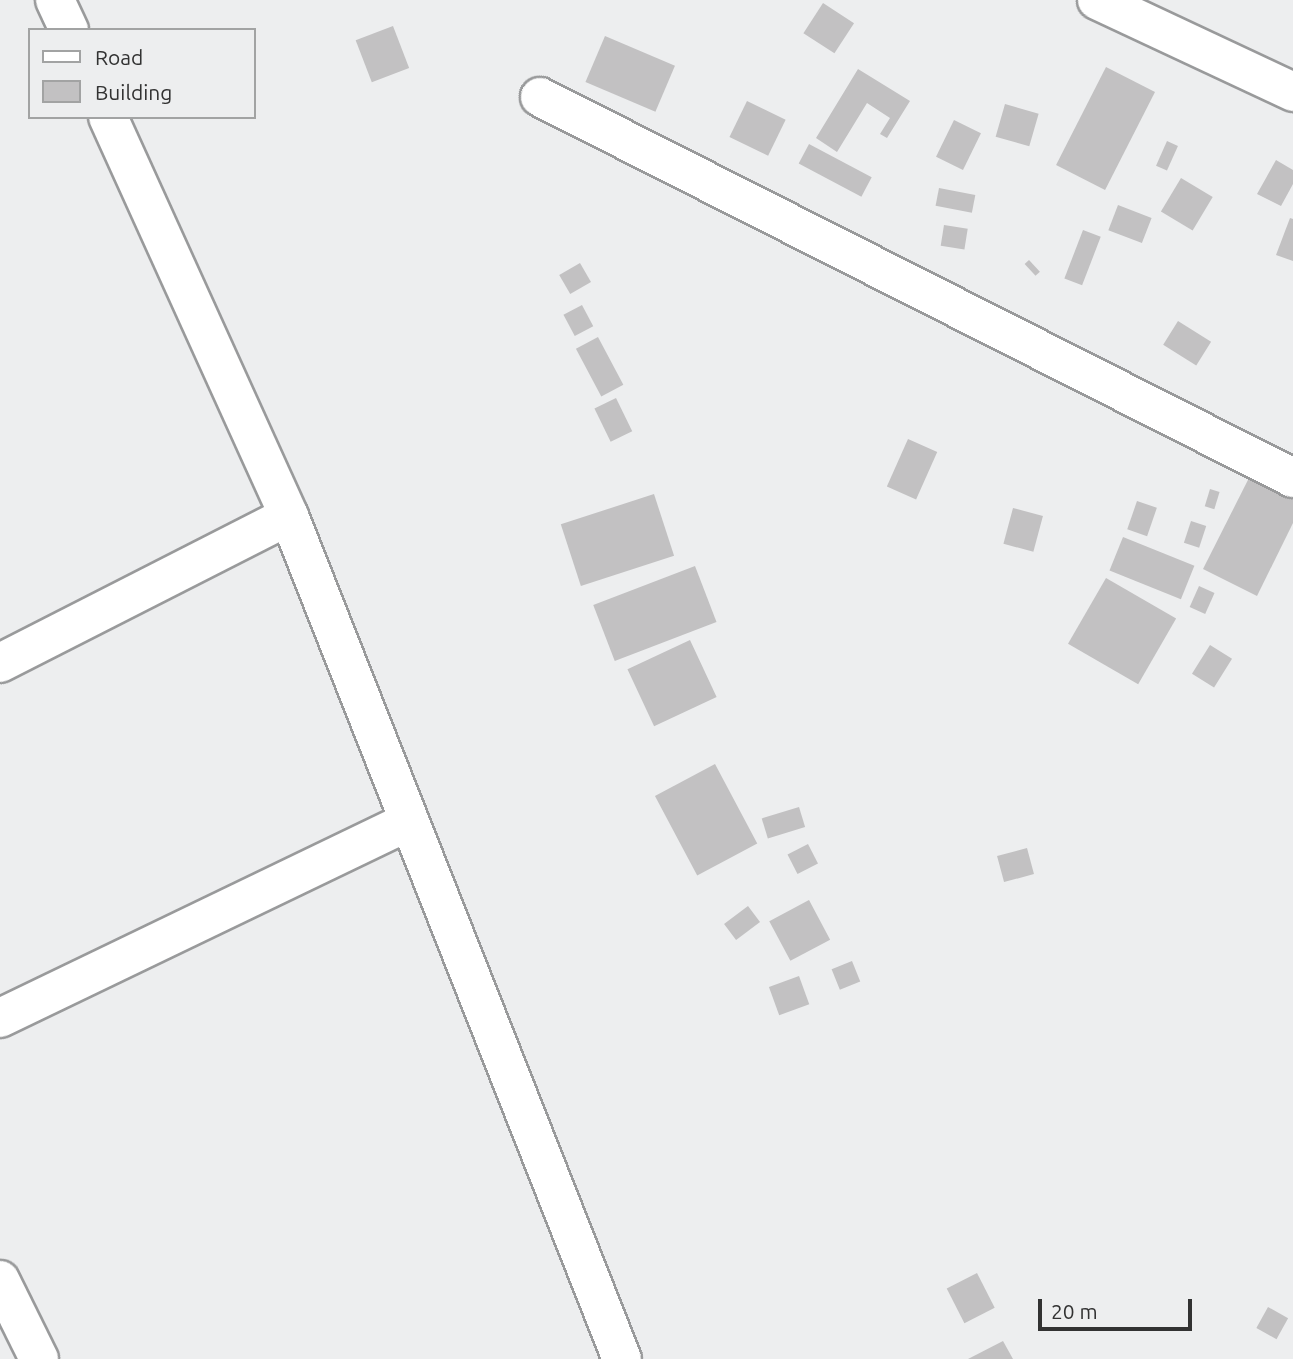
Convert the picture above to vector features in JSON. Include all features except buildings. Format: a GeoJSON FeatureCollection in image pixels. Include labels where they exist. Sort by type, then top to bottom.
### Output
{"type":"FeatureCollection","features":[{"type":"Feature","properties":{"kind":"street"},"geometry":{"type":"LineString","coordinates":[[55,0],[68,28]]}},
{"type":"Feature","properties":{"kind":"street"},"geometry":{"type":"LineString","coordinates":[[1097,0],[1293,92]]}},
{"type":"Feature","properties":{"kind":"street"},"geometry":{"type":"LineString","coordinates":[[540,97],[1293,478]]}},
{"type":"Feature","properties":{"kind":"street"},"geometry":{"type":"LineString","coordinates":[[109,119],[289,516],[622,1359]]}},
{"type":"Feature","properties":{"kind":"street"},"geometry":{"type":"LineString","coordinates":[[0,663],[289,516]]}},
{"type":"Feature","properties":{"kind":"street"},"geometry":{"type":"LineString","coordinates":[[0,1018],[409,821]]}},
{"type":"Feature","properties":{"kind":"street"},"geometry":{"type":"LineString","coordinates":[[0,1280],[39,1359]]}}]}
